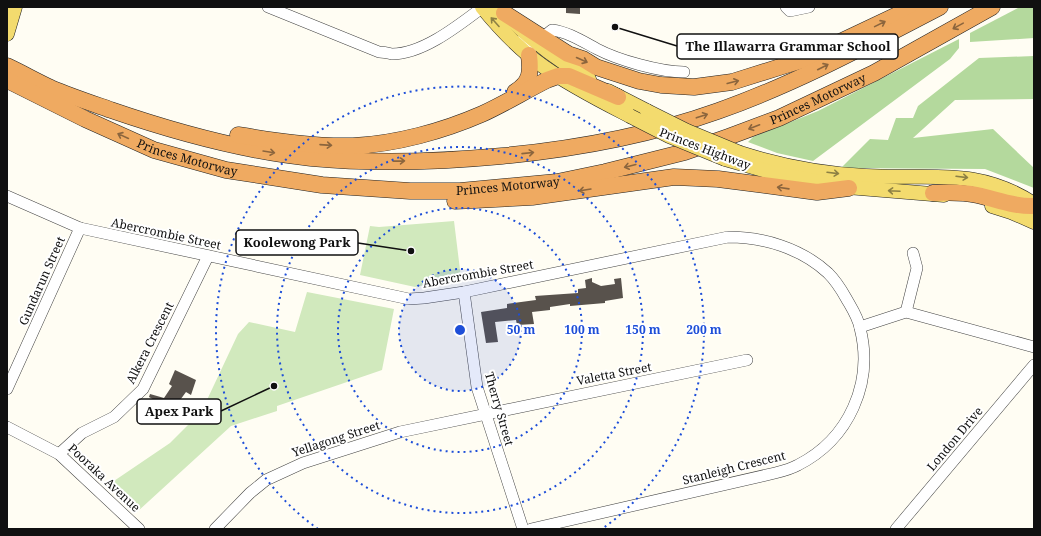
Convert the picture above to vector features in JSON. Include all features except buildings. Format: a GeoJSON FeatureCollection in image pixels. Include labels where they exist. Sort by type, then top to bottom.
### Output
{"type":"FeatureCollection","features":[{"type":"Feature","properties":{"kind":"highway"},"geometry":{"type":"LineString","coordinates":[[501,10],[536,45],[583,59],[596,67],[661,85],[705,87],[732,82],[802,60],[914,7]]}},
{"type":"Feature","properties":{"kind":"highway","name":"Princes Motorway"},"geometry":{"type":"LineString","coordinates":[[7,66],[52,88],[129,116],[168,129],[230,144],[308,158],[371,162],[452,160],[532,153],[611,141],[697,118],[718,111],[816,71],[940,7]]}},
{"type":"Feature","properties":{"kind":"highway","name":"Princes Motorway"},"geometry":{"type":"LineString","coordinates":[[7,80],[85,119],[154,150],[226,170],[322,186],[410,191],[460,191],[557,182],[686,152],[779,118],[874,73],[992,7]]}},
{"type":"Feature","properties":{"kind":"highway"},"geometry":{"type":"LineString","coordinates":[[453,124],[503,99],[519,90],[526,84],[536,45]]}},
{"type":"Feature","properties":{"kind":"highway"},"geometry":{"type":"LineString","coordinates":[[7,60],[78,91],[148,115],[186,126],[289,142],[353,146],[385,142],[425,134],[481,114],[547,80],[558,76],[569,76],[618,97]]}},
{"type":"Feature","properties":{"kind":"highway"},"geometry":{"type":"LineString","coordinates":[[226,170],[230,176],[298,190],[369,199],[412,201],[479,200],[532,197],[674,177],[718,179],[817,192],[849,188]]}},
{"type":"Feature","properties":{"kind":"highway"},"geometry":{"type":"LineString","coordinates":[[933,193],[949,192],[976,195],[1024,207],[1034,205]]}},
{"type":"Feature","properties":{"kind":"main road"},"geometry":{"type":"LineString","coordinates":[[7,34],[15,7]]}},
{"type":"Feature","properties":{"kind":"main road","name":"Princes Highway"},"geometry":{"type":"LineString","coordinates":[[482,7],[511,39],[536,45],[618,97],[687,131],[740,153],[767,161],[800,168],[844,174],[867,176],[953,176],[970,178],[1007,189],[1022,196],[1034,205]]}},
{"type":"Feature","properties":{"kind":"main road","name":"Princes Highway"},"geometry":{"type":"LineString","coordinates":[[536,45],[558,76],[582,91],[669,136],[725,159],[776,174],[849,188],[933,193],[952,196],[994,206],[1034,222]]}},
{"type":"Feature","properties":{"kind":"street"},"geometry":{"type":"LineString","coordinates":[[268,7],[379,52],[392,54],[406,52],[423,46],[453,28],[482,7]]}},
{"type":"Feature","properties":{"kind":"street"},"geometry":{"type":"LineString","coordinates":[[786,7],[790,11],[809,7]]}},
{"type":"Feature","properties":{"kind":"street"},"geometry":{"type":"LineString","coordinates":[[536,45],[552,30],[558,31],[583,41],[615,58],[669,71],[684,72]]}},
{"type":"Feature","properties":{"kind":"street","name":"Abercrombie Street"},"geometry":{"type":"LineString","coordinates":[[7,196],[80,228],[410,299],[464,292],[677,247]]}},
{"type":"Feature","properties":{"kind":"street","name":"Gundarun Street"},"geometry":{"type":"LineString","coordinates":[[7,389],[80,228]]}},
{"type":"Feature","properties":{"kind":"street","name":"Stanleigh Crescent"},"geometry":{"type":"LineString","coordinates":[[531,529],[775,473],[797,466],[822,451],[835,438],[847,422],[859,395],[863,375],[864,350],[860,327],[852,307],[840,288],[828,274],[810,259],[787,248],[762,240],[746,237],[728,237],[677,247]]}},
{"type":"Feature","properties":{"kind":"street"},"geometry":{"type":"LineString","coordinates":[[906,312],[917,268],[913,253]]}},
{"type":"Feature","properties":{"kind":"street","name":"Alkera Crescent"},"geometry":{"type":"LineString","coordinates":[[59,454],[82,433],[114,417],[143,389],[208,256]]}},
{"type":"Feature","properties":{"kind":"street","name":"Therry Street"},"geometry":{"type":"LineString","coordinates":[[464,292],[477,387],[523,529]]}},
{"type":"Feature","properties":{"kind":"street"},"geometry":{"type":"LineString","coordinates":[[860,327],[906,312],[1034,347]]}},
{"type":"Feature","properties":{"kind":"street","name":"Valetta Street"},"geometry":{"type":"LineString","coordinates":[[486,413],[747,360]]}},
{"type":"Feature","properties":{"kind":"street","name":"London Drive"},"geometry":{"type":"LineString","coordinates":[[896,529],[1034,365]]}},
{"type":"Feature","properties":{"kind":"street","name":"Yellagong Street"},"geometry":{"type":"LineString","coordinates":[[215,529],[250,493],[266,480],[284,471],[303,463],[400,432],[486,413]]}},
{"type":"Feature","properties":{"kind":"street","name":"Pooraka Avenue"},"geometry":{"type":"LineString","coordinates":[[7,426],[59,454],[139,529]]}},
{"type":"Feature","properties":{"kind":"green space"},"geometry":{"type":"Polygon","coordinates":[[[1020,7],[1034,7],[1034,38],[970,42],[970,33],[1020,7]]]}},
{"type":"Feature","properties":{"kind":"green space"},"geometry":{"type":"Polygon","coordinates":[[[959,39],[959,48],[950,59],[813,161],[777,153],[748,142],[753,137],[818,111],[959,39]]]}},
{"type":"Feature","properties":{"kind":"green space"},"geometry":{"type":"Polygon","coordinates":[[[1034,56],[1034,99],[955,100],[913,138],[993,129],[1034,168],[1034,188],[985,169],[841,168],[870,139],[888,140],[896,118],[913,118],[918,106],[979,58],[1034,56]]]}},
{"type":"Feature","properties":{"kind":"green space"},"geometry":{"type":"Polygon","coordinates":[[[454,221],[461,278],[415,287],[360,275],[370,226],[379,227],[454,221]]]}},
{"type":"Feature","properties":{"kind":"green space"},"geometry":{"type":"Polygon","coordinates":[[[307,292],[394,309],[382,370],[277,406],[277,411],[231,426],[137,512],[108,485],[170,443],[189,424],[206,402],[238,334],[249,322],[295,332],[307,292]]]}},
{"type":"Feature","properties":{"kind":"place","name":"The Illawarra Grammar School"},"geometry":{"type":"Point","coordinates":[615,27]}},
{"type":"Feature","properties":{"kind":"place","name":"Koolewong Park"},"geometry":{"type":"Point","coordinates":[411,251]}},
{"type":"Feature","properties":{"kind":"place","name":"Apex Park"},"geometry":{"type":"Point","coordinates":[274,386]}}]}
